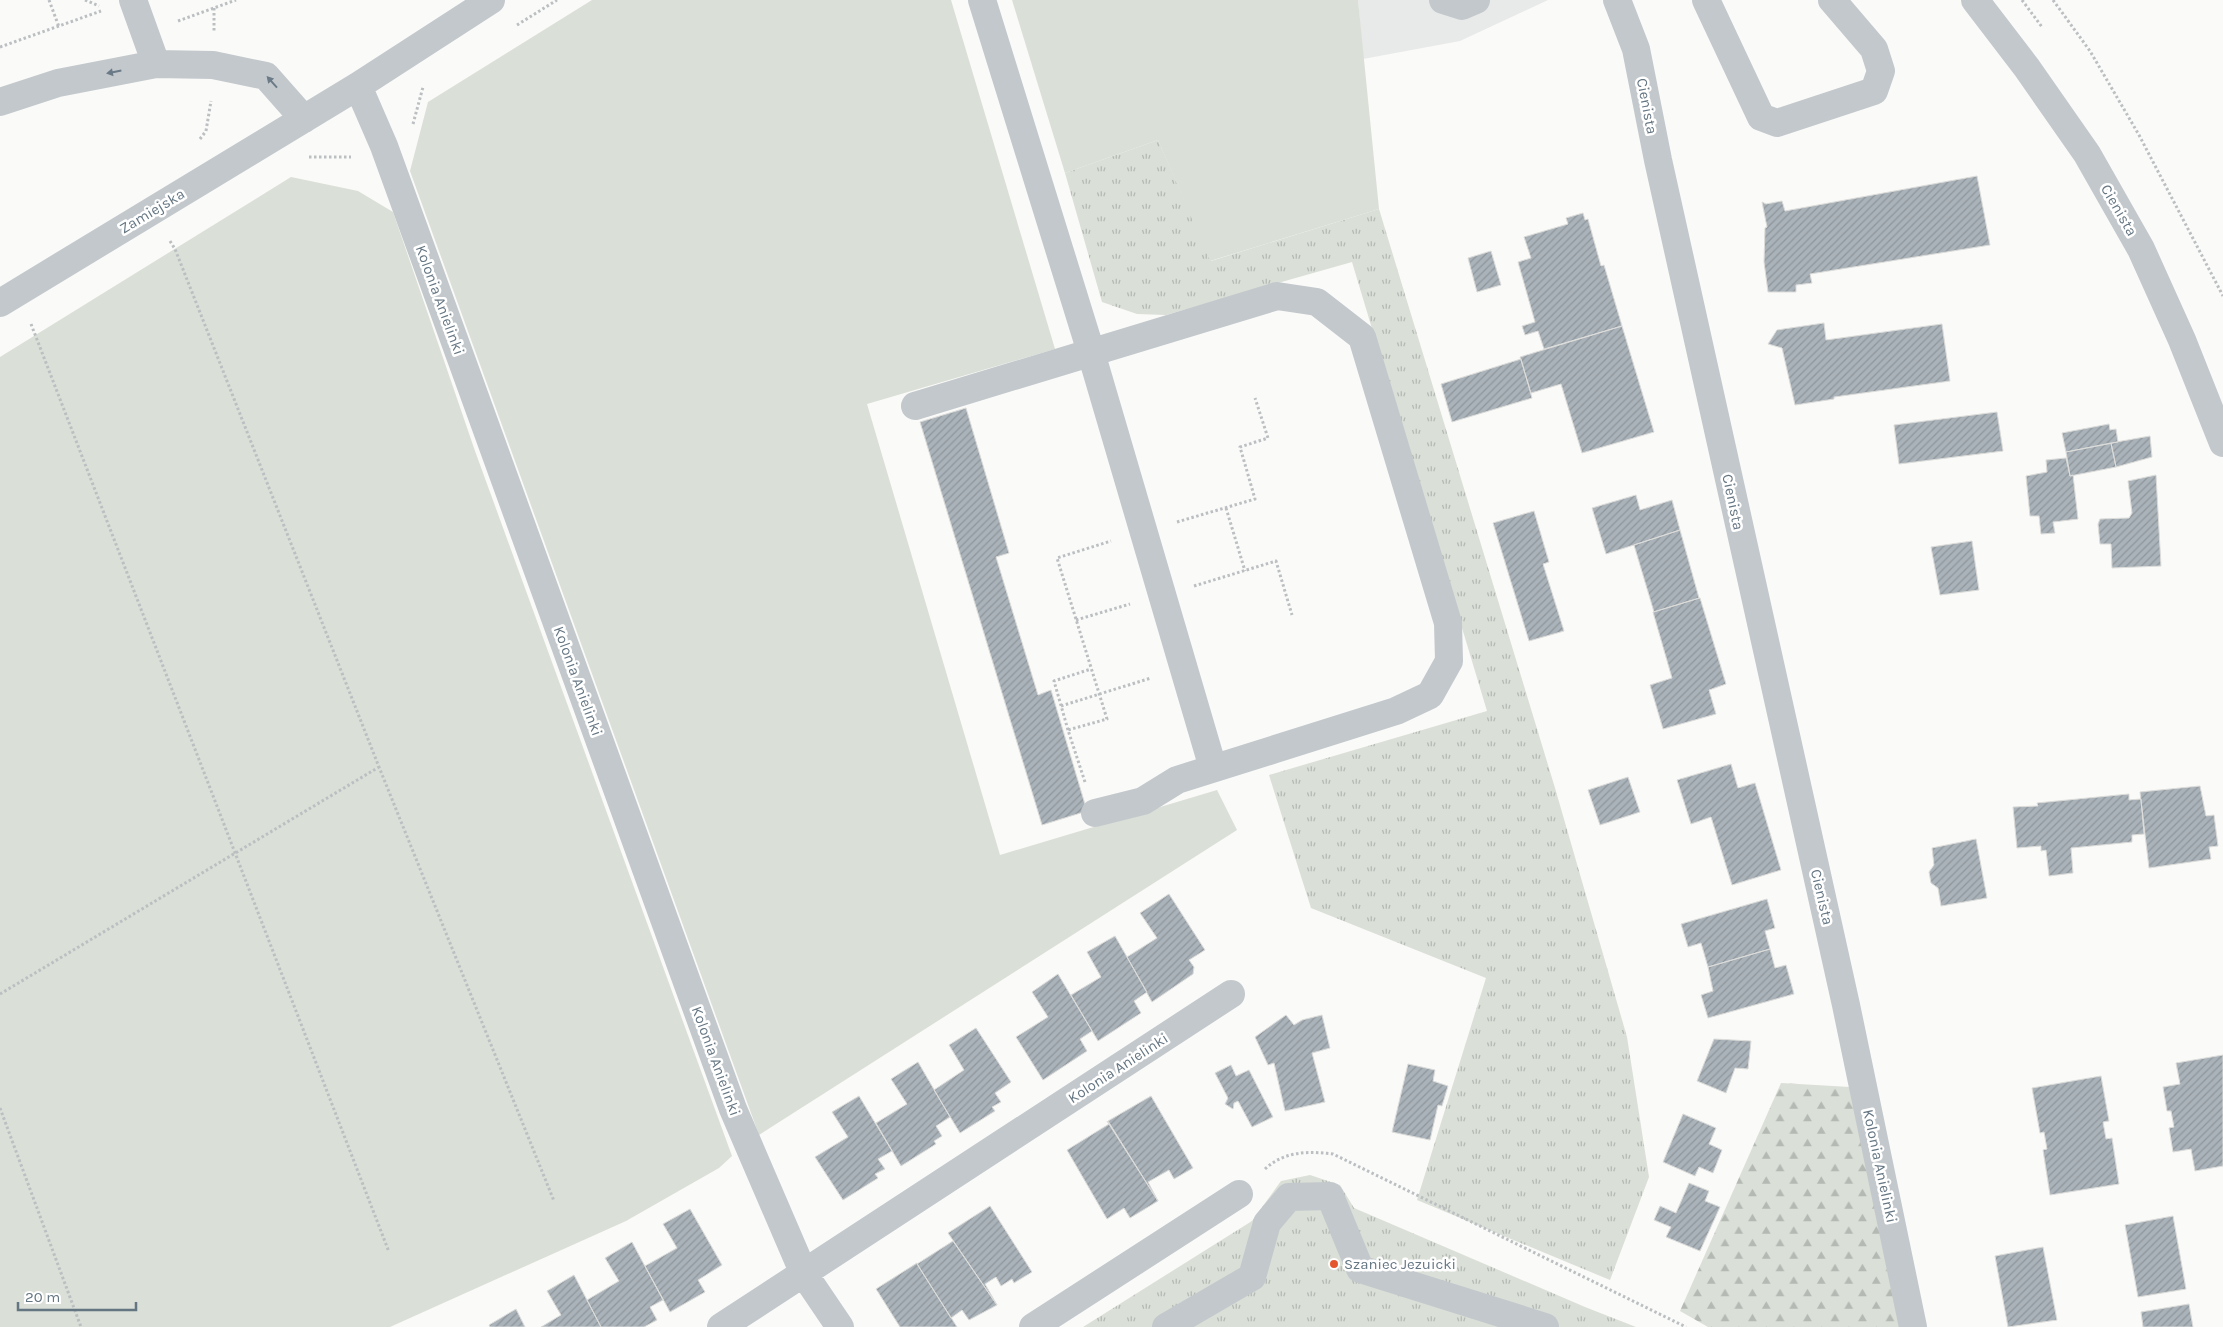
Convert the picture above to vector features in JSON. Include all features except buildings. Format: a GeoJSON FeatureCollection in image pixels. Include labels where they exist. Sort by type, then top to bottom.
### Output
{"type":"FeatureCollection","features":[{"type":"Feature","properties":{"kind":"street"},"geometry":{"type":"LineString","coordinates":[[133,0],[156,64]]}},
{"type":"Feature","properties":{"kind":"street","name":"Zamiejska"},"geometry":{"type":"LineString","coordinates":[[0,303],[358,86],[491,0]]}},
{"type":"Feature","properties":{"kind":"street"},"geometry":{"type":"LineString","coordinates":[[982,0],[1090,352],[1213,768]]}},
{"type":"Feature","properties":{"kind":"street"},"geometry":{"type":"LineString","coordinates":[[1443,0],[1462,6],[1476,0]]}},
{"type":"Feature","properties":{"kind":"street","name":"Cienista"},"geometry":{"type":"LineString","coordinates":[[1617,0],[1636,49],[1658,160],[1846,1005]]}},
{"type":"Feature","properties":{"kind":"street"},"geometry":{"type":"LineString","coordinates":[[1706,0],[1761,117],[1778,122],[1874,91],[1881,71],[1874,50],[1832,0]]}},
{"type":"Feature","properties":{"kind":"street","name":"Cienista"},"geometry":{"type":"LineString","coordinates":[[1976,0],[2028,68],[2087,154],[2140,249],[2182,340],[2223,443]]}},
{"type":"Feature","properties":{"kind":"street"},"geometry":{"type":"LineString","coordinates":[[0,102],[58,83],[156,64],[213,65],[266,76],[304,119]]}},
{"type":"Feature","properties":{"kind":"street","name":"Kolonia Anielinki"},"geometry":{"type":"LineString","coordinates":[[358,86],[384,146],[733,1109],[804,1274]]}},
{"type":"Feature","properties":{"kind":"street"},"geometry":{"type":"LineString","coordinates":[[915,406],[1276,296],[1317,302],[1362,337],[1448,623],[1449,661],[1430,695],[1396,711],[1177,780],[1143,801],[1095,813]]}},
{"type":"Feature","properties":{"kind":"street","name":"Kolonia Anielinki"},"geometry":{"type":"LineString","coordinates":[[722,1327],[1231,994]]}},
{"type":"Feature","properties":{"kind":"street","name":"Kolonia Anielinki"},"geometry":{"type":"LineString","coordinates":[[1846,1005],[1914,1327]]}},
{"type":"Feature","properties":{"kind":"street"},"geometry":{"type":"LineString","coordinates":[[1033,1327],[1239,1194]]}},
{"type":"Feature","properties":{"kind":"street"},"geometry":{"type":"LineString","coordinates":[[1166,1327],[1252,1277],[1267,1223],[1289,1197],[1330,1196],[1360,1269],[1544,1327]]}},
{"type":"Feature","properties":{"kind":"street"},"geometry":{"type":"LineString","coordinates":[[804,1274],[840,1327]]}},
{"type":"Feature","properties":{"kind":"path"},"geometry":{"type":"LineString","coordinates":[[49,0],[59,27]]}},
{"type":"Feature","properties":{"kind":"path"},"geometry":{"type":"LineString","coordinates":[[0,47],[106,9],[85,0]]}},
{"type":"Feature","properties":{"kind":"path"},"geometry":{"type":"LineString","coordinates":[[145,34],[236,0]]}},
{"type":"Feature","properties":{"kind":"path"},"geometry":{"type":"LineString","coordinates":[[2053,0],[2090,51],[2139,135],[2223,296]]}},
{"type":"Feature","properties":{"kind":"path"},"geometry":{"type":"LineString","coordinates":[[214,8],[214,39]]}},
{"type":"Feature","properties":{"kind":"path"},"geometry":{"type":"LineString","coordinates":[[195,146],[206,131],[212,93]]}},
{"type":"Feature","properties":{"kind":"path"},"geometry":{"type":"LineString","coordinates":[[168,240],[175,249],[379,767],[554,1201]]}},
{"type":"Feature","properties":{"kind":"path"},"geometry":{"type":"LineString","coordinates":[[29,320],[388,1252]]}},
{"type":"Feature","properties":{"kind":"path"},"geometry":{"type":"LineString","coordinates":[[1226,508],[1245,571]]}},
{"type":"Feature","properties":{"kind":"path"},"geometry":{"type":"LineString","coordinates":[[1061,706],[1184,667]]}},
{"type":"Feature","properties":{"kind":"path"},"geometry":{"type":"LineString","coordinates":[[1068,730],[1054,682],[1091,669]]}},
{"type":"Feature","properties":{"kind":"path"},"geometry":{"type":"LineString","coordinates":[[0,994],[379,767]]}},
{"type":"Feature","properties":{"kind":"path"},"geometry":{"type":"LineString","coordinates":[[0,1108],[81,1327]]}},
{"type":"Feature","properties":{"kind":"path"},"geometry":{"type":"LineString","coordinates":[[1239,1194],[1272,1162],[1290,1154],[1314,1152],[1333,1154],[1686,1327]]}},
{"type":"Feature","properties":{"kind":"shaded area"},"geometry":{"type":"Polygon","coordinates":[[[1358,0],[1548,0],[1460,41],[1363,59],[1358,0]]]}},
{"type":"Feature","properties":{"kind":"green space"},"geometry":{"type":"Polygon","coordinates":[[[592,0],[951,0],[1055,349],[867,404],[1000,855],[1217,790],[1237,830],[759,1135],[410,171],[428,102],[592,0]]]}},
{"type":"Feature","properties":{"kind":"green space"},"geometry":{"type":"Polygon","coordinates":[[[1012,0],[1358,0],[1379,209],[1210,261],[1158,140],[1065,173],[1012,0]]]}},
{"type":"Feature","properties":{"kind":"green space"},"geometry":{"type":"Polygon","coordinates":[[[1158,140],[1211,261],[1379,209],[1555,788],[1627,1037],[1649,1177],[1610,1280],[1417,1200],[1486,978],[1311,908],[1269,775],[1487,711],[1352,262],[1166,315],[1137,314],[1102,302],[1065,173],[1158,140]]]}},
{"type":"Feature","properties":{"kind":"green space"},"geometry":{"type":"Polygon","coordinates":[[[291,177],[358,191],[393,212],[475,451],[732,1156],[719,1168],[626,1221],[390,1327],[0,1327],[0,357],[291,177]]]}},
{"type":"Feature","properties":{"kind":"green space"},"geometry":{"type":"Polygon","coordinates":[[[1781,1083],[1850,1087],[1904,1327],[1708,1327],[1680,1311],[1781,1083]]]}},
{"type":"Feature","properties":{"kind":"green space","name":"Szaniec Jezuicki"},"geometry":{"type":"Polygon","coordinates":[[[1310,1175],[1340,1185],[1354,1208],[1636,1327],[1083,1327],[1252,1221],[1281,1181],[1310,1175]]]}},
{"type":"Feature","properties":{"kind":"place","name":"Szaniec Jezuicki"},"geometry":{"type":"Point","coordinates":[1334,1264]}}]}
